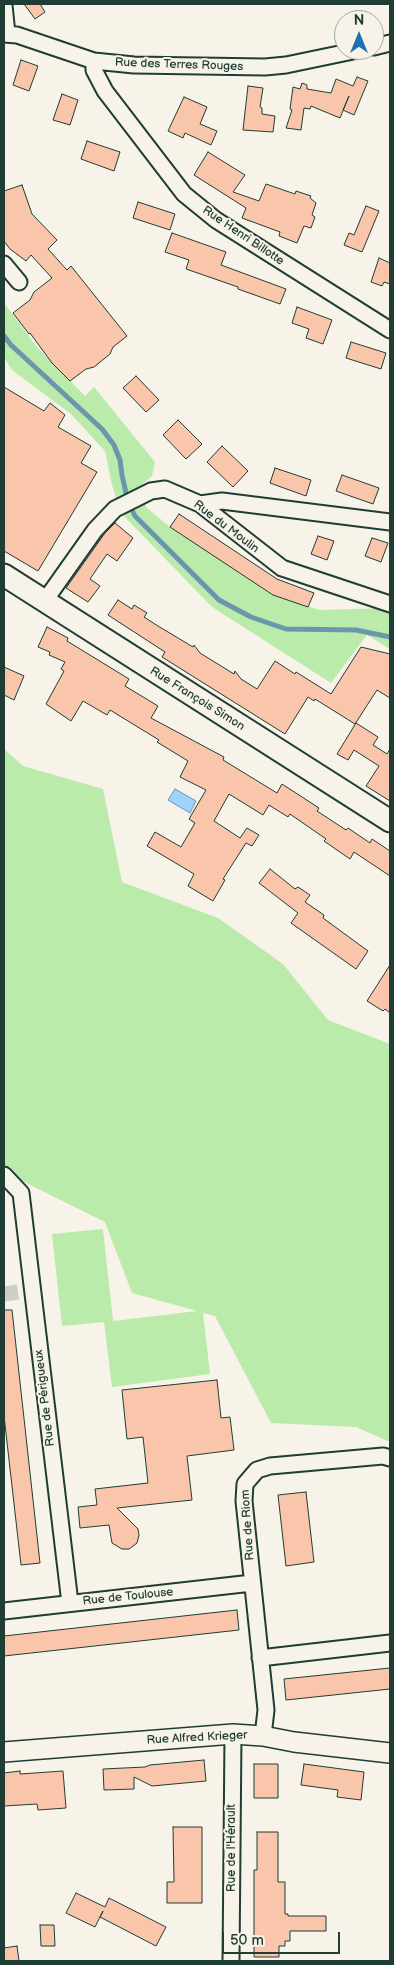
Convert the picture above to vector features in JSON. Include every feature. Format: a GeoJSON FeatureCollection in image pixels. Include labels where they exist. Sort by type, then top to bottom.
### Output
{"type":"FeatureCollection","features":[{"type":"Feature","properties":{"kind":"main road","name":"Rue François Simon"},"geometry":{"type":"LineString","coordinates":[[4,576],[390,821]]}},
{"type":"Feature","properties":{"kind":"street"},"geometry":{"type":"LineString","coordinates":[[4,5],[5,34]]}},
{"type":"Feature","properties":{"kind":"street","name":"Rue des Terres Rouges"},"geometry":{"type":"LineString","coordinates":[[5,34],[17,35],[94,61],[134,65],[265,67],[286,65],[334,55]]}},
{"type":"Feature","properties":{"kind":"street","name":"Rue Henri Billotte"},"geometry":{"type":"LineString","coordinates":[[94,61],[94,70],[105,91],[184,194],[216,220],[390,330]]}},
{"type":"Feature","properties":{"kind":"street"},"geometry":{"type":"LineString","coordinates":[[4,264],[19,282]]}},
{"type":"Feature","properties":{"kind":"street","name":"Rue du Moulin"},"geometry":{"type":"LineString","coordinates":[[44,602],[96,530],[115,509],[151,491],[165,489],[200,504],[282,568],[390,604]]}},
{"type":"Feature","properties":{"kind":"street"},"geometry":{"type":"LineString","coordinates":[[200,504],[222,501],[390,522]]}},
{"type":"Feature","properties":{"kind":"street","name":"Rue de Périgueux"},"geometry":{"type":"LineString","coordinates":[[4,1176],[21,1193],[25,1291],[70,1603]]}},
{"type":"Feature","properties":{"kind":"street","name":"Rue de Riom"},"geometry":{"type":"LineString","coordinates":[[263,1736],[266,1710],[244,1501],[245,1484],[257,1470],[279,1465],[383,1456],[390,1458]]}},
{"type":"Feature","properties":{"kind":"street","name":"Rue de Toulouse"},"geometry":{"type":"LineString","coordinates":[[4,1611],[252,1583]]}},
{"type":"Feature","properties":{"kind":"street"},"geometry":{"type":"LineString","coordinates":[[260,1658],[390,1643]]}},
{"type":"Feature","properties":{"kind":"street","name":"Rue Alfred Krieger"},"geometry":{"type":"LineString","coordinates":[[4,1752],[233,1734],[263,1736],[294,1742],[390,1754]]}},
{"type":"Feature","properties":{"kind":"street","name":"Rue de l'Hérault"},"geometry":{"type":"LineString","coordinates":[[231,1961],[233,1734]]}},
{"type":"Feature","properties":{"kind":"green space"},"geometry":{"type":"Polygon","coordinates":[[[4,303],[36,346],[85,396],[94,387],[155,462],[152,476],[137,489],[147,508],[170,527],[272,594],[319,610],[390,608],[390,649],[367,635],[331,683],[212,607],[121,513],[112,485],[105,451],[71,414],[12,370],[4,357],[4,303]]]}},
{"type":"Feature","properties":{"kind":"green space"},"geometry":{"type":"Polygon","coordinates":[[[4,749],[23,766],[103,789],[122,882],[218,918],[283,964],[328,1020],[390,1044],[390,1442],[356,1427],[271,1423],[215,1316],[203,1313],[210,1374],[112,1387],[104,1322],[62,1326],[52,1234],[103,1229],[113,1321],[197,1311],[132,1293],[105,1222],[4,1172],[4,749]]]}},
{"type":"Feature","properties":{"kind":"water"},"geometry":{"type":"Polygon","coordinates":[[[175,789],[196,801],[190,813],[168,800],[175,789]]]}},
{"type":"Feature","properties":{"kind":"building"},"geometry":{"type":"Polygon","coordinates":[[[24,4],[40,4],[45,12],[35,19],[24,4]]]}},
{"type":"Feature","properties":{"kind":"building"},"geometry":{"type":"Polygon","coordinates":[[[21,60],[38,66],[29,91],[13,85],[21,60]]]}},
{"type":"Feature","properties":{"kind":"building"},"geometry":{"type":"Polygon","coordinates":[[[357,77],[368,81],[354,115],[343,110],[340,118],[311,106],[310,109],[304,108],[301,130],[286,128],[292,110],[290,109],[293,87],[300,89],[302,83],[307,85],[307,89],[331,93],[336,79],[353,86],[357,77]]]}},
{"type":"Feature","properties":{"kind":"building"},"geometry":{"type":"Polygon","coordinates":[[[248,86],[263,88],[260,107],[262,108],[262,114],[275,116],[273,132],[243,130],[248,86]]]}},
{"type":"Feature","properties":{"kind":"building"},"geometry":{"type":"Polygon","coordinates":[[[62,94],[78,100],[70,125],[53,120],[62,94]]]}},
{"type":"Feature","properties":{"kind":"building"},"geometry":{"type":"Polygon","coordinates":[[[184,97],[207,107],[200,124],[217,131],[211,145],[185,133],[183,138],[168,131],[184,97]]]}},
{"type":"Feature","properties":{"kind":"building"},"geometry":{"type":"Polygon","coordinates":[[[87,141],[120,152],[114,171],[81,159],[87,141]]]}},
{"type":"Feature","properties":{"kind":"building"},"geometry":{"type":"Polygon","coordinates":[[[208,152],[245,175],[233,192],[259,201],[266,184],[295,194],[296,191],[311,196],[310,198],[316,203],[312,215],[315,217],[311,228],[304,226],[297,243],[279,236],[280,232],[242,218],[246,208],[194,175],[208,152]]]}},
{"type":"Feature","properties":{"kind":"building"},"geometry":{"type":"Polygon","coordinates":[[[22,185],[32,214],[57,240],[48,249],[67,270],[71,266],[127,336],[113,347],[110,354],[94,367],[86,369],[70,381],[52,363],[13,313],[30,300],[34,292],[52,278],[31,255],[26,261],[10,249],[4,241],[4,191],[22,185]]]}},
{"type":"Feature","properties":{"kind":"building"},"geometry":{"type":"Polygon","coordinates":[[[138,202],[175,214],[170,230],[133,218],[138,202]]]}},
{"type":"Feature","properties":{"kind":"building"},"geometry":{"type":"Polygon","coordinates":[[[366,206],[379,211],[362,252],[344,245],[349,233],[354,235],[366,206]]]}},
{"type":"Feature","properties":{"kind":"building"},"geometry":{"type":"Polygon","coordinates":[[[172,233],[226,252],[221,265],[286,289],[280,304],[186,269],[189,260],[165,252],[172,233]]]}},
{"type":"Feature","properties":{"kind":"building"},"geometry":{"type":"Polygon","coordinates":[[[379,258],[390,263],[390,284],[384,282],[382,286],[371,282],[379,258]]]}},
{"type":"Feature","properties":{"kind":"building"},"geometry":{"type":"Polygon","coordinates":[[[297,307],[332,320],[323,344],[306,338],[309,329],[292,323],[297,307]]]}},
{"type":"Feature","properties":{"kind":"building"},"geometry":{"type":"Polygon","coordinates":[[[351,342],[386,353],[381,369],[346,358],[351,342]]]}},
{"type":"Feature","properties":{"kind":"building"},"geometry":{"type":"Polygon","coordinates":[[[136,376],[159,400],[146,412],[123,388],[136,376]]]}},
{"type":"Feature","properties":{"kind":"building"},"geometry":{"type":"Polygon","coordinates":[[[4,387],[44,411],[50,403],[65,415],[58,427],[91,446],[81,463],[97,472],[38,571],[4,551],[4,387]]]}},
{"type":"Feature","properties":{"kind":"building"},"geometry":{"type":"Polygon","coordinates":[[[178,420],[202,444],[186,459],[163,435],[178,420]]]}},
{"type":"Feature","properties":{"kind":"building"},"geometry":{"type":"Polygon","coordinates":[[[222,446],[248,471],[233,487],[207,462],[222,446]]]}},
{"type":"Feature","properties":{"kind":"building"},"geometry":{"type":"Polygon","coordinates":[[[275,468],[311,480],[306,496],[270,483],[275,468]]]}},
{"type":"Feature","properties":{"kind":"building"},"geometry":{"type":"Polygon","coordinates":[[[342,475],[379,488],[373,504],[336,491],[342,475]]]}},
{"type":"Feature","properties":{"kind":"building"},"geometry":{"type":"Polygon","coordinates":[[[179,514],[277,579],[314,593],[308,607],[273,595],[170,527],[179,514]]]}},
{"type":"Feature","properties":{"kind":"building"},"geometry":{"type":"Polygon","coordinates":[[[115,523],[133,538],[117,561],[107,554],[90,579],[100,586],[88,602],[66,588],[105,533],[115,523]]]}},
{"type":"Feature","properties":{"kind":"building"},"geometry":{"type":"Polygon","coordinates":[[[318,536],[334,541],[327,560],[311,554],[318,536]]]}},
{"type":"Feature","properties":{"kind":"building"},"geometry":{"type":"Polygon","coordinates":[[[372,538],[388,543],[381,562],[365,556],[372,538]]]}},
{"type":"Feature","properties":{"kind":"building"},"geometry":{"type":"Polygon","coordinates":[[[118,600],[132,609],[134,605],[147,613],[144,617],[193,647],[194,645],[200,653],[234,674],[235,671],[241,679],[257,689],[275,661],[331,694],[361,647],[390,654],[390,698],[377,690],[355,724],[315,699],[314,701],[308,697],[285,734],[162,657],[165,652],[108,615],[118,600]]]}},
{"type":"Feature","properties":{"kind":"building"},"geometry":{"type":"Polygon","coordinates":[[[47,627],[68,638],[67,641],[129,679],[125,686],[158,706],[151,718],[224,757],[223,760],[277,793],[282,784],[319,808],[317,811],[346,830],[348,828],[370,843],[372,839],[390,851],[390,876],[354,852],[350,859],[324,841],[326,839],[290,814],[288,817],[269,805],[263,815],[229,794],[214,821],[240,838],[247,828],[259,835],[252,846],[246,843],[223,879],[225,880],[213,901],[188,886],[194,874],[147,846],[155,832],[181,847],[195,823],[189,819],[206,790],[180,777],[188,761],[157,742],[159,740],[110,710],[107,715],[83,701],[71,721],[46,704],[64,671],[61,669],[65,662],[49,655],[50,652],[38,647],[47,627]]]}},
{"type":"Feature","properties":{"kind":"building"},"geometry":{"type":"Polygon","coordinates":[[[4,667],[24,676],[14,700],[4,695],[4,667]]]}},
{"type":"Feature","properties":{"kind":"building"},"geometry":{"type":"Polygon","coordinates":[[[356,723],[378,737],[373,745],[387,754],[390,749],[390,801],[366,786],[379,766],[354,750],[348,760],[337,754],[356,723]]]}},
{"type":"Feature","properties":{"kind":"building"},"geometry":{"type":"Polygon","coordinates":[[[270,869],[295,889],[298,887],[310,895],[305,902],[324,915],[323,918],[368,951],[356,969],[291,923],[298,913],[259,883],[270,869]]]}},
{"type":"Feature","properties":{"kind":"building"},"geometry":{"type":"Polygon","coordinates":[[[390,965],[390,1013],[367,1001],[390,965]]]}},
{"type":"Feature","properties":{"kind":"building"},"geometry":{"type":"Polygon","coordinates":[[[4,1310],[12,1310],[40,1563],[21,1565],[4,1416],[4,1310]]]}},
{"type":"Feature","properties":{"kind":"building"},"geometry":{"type":"Polygon","coordinates":[[[217,1380],[221,1418],[230,1417],[234,1450],[187,1456],[192,1500],[117,1508],[138,1529],[137,1543],[129,1549],[122,1549],[112,1543],[109,1525],[80,1528],[78,1507],[97,1505],[95,1489],[148,1483],[143,1437],[127,1439],[122,1390],[217,1380]]]}},
{"type":"Feature","properties":{"kind":"building"},"geometry":{"type":"Polygon","coordinates":[[[306,1492],[314,1562],[286,1566],[278,1495],[306,1492]]]}},
{"type":"Feature","properties":{"kind":"building"},"geometry":{"type":"Polygon","coordinates":[[[237,1610],[239,1630],[4,1656],[4,1636],[237,1610]]]}},
{"type":"Feature","properties":{"kind":"building"},"geometry":{"type":"Polygon","coordinates":[[[390,1668],[390,1689],[286,1700],[284,1679],[390,1668]]]}},
{"type":"Feature","properties":{"kind":"building"},"geometry":{"type":"Polygon","coordinates":[[[204,1760],[206,1781],[152,1786],[134,1777],[134,1789],[104,1790],[103,1769],[145,1767],[204,1760]]]}},
{"type":"Feature","properties":{"kind":"building"},"geometry":{"type":"Polygon","coordinates":[[[254,1764],[278,1764],[278,1798],[254,1798],[254,1764]]]}},
{"type":"Feature","properties":{"kind":"building"},"geometry":{"type":"Polygon","coordinates":[[[304,1764],[364,1772],[361,1800],[337,1797],[338,1790],[301,1785],[304,1764]]]}},
{"type":"Feature","properties":{"kind":"building"},"geometry":{"type":"Polygon","coordinates":[[[20,1771],[20,1774],[63,1771],[66,1808],[38,1810],[37,1804],[4,1806],[4,1773],[20,1771]]]}},
{"type":"Feature","properties":{"kind":"building"},"geometry":{"type":"Polygon","coordinates":[[[173,1827],[202,1827],[202,1903],[167,1903],[167,1882],[174,1882],[173,1827]]]}},
{"type":"Feature","properties":{"kind":"building"},"geometry":{"type":"Polygon","coordinates":[[[257,1832],[278,1832],[278,1882],[285,1882],[285,1914],[288,1914],[288,1916],[326,1916],[326,1931],[290,1931],[290,1941],[285,1941],[285,1946],[279,1946],[279,1957],[254,1957],[254,1870],[257,1870],[257,1832]]]}},
{"type":"Feature","properties":{"kind":"building"},"geometry":{"type":"Polygon","coordinates":[[[76,1893],[105,1907],[109,1898],[166,1927],[156,1946],[100,1917],[95,1927],[66,1913],[76,1893]]]}},
{"type":"Feature","properties":{"kind":"building"},"geometry":{"type":"Polygon","coordinates":[[[40,1925],[54,1925],[55,1946],[41,1946],[40,1925]]]}},
{"type":"Feature","properties":{"kind":"building"},"geometry":{"type":"Polygon","coordinates":[[[17,1946],[19,1961],[4,1961],[4,1948],[17,1946]]]}},
{"type":"Feature","properties":{"kind":"waterway"},"geometry":{"type":"LineString","coordinates":[[4,336],[11,345],[102,429],[114,445],[120,460],[128,502],[135,516],[219,600],[251,617],[286,629],[356,630],[390,637]]}},
{"type":"Feature","properties":{"kind":"tunnel"},"geometry":{"type":"LineString","coordinates":[[4,1294],[18,1292]]}}]}
